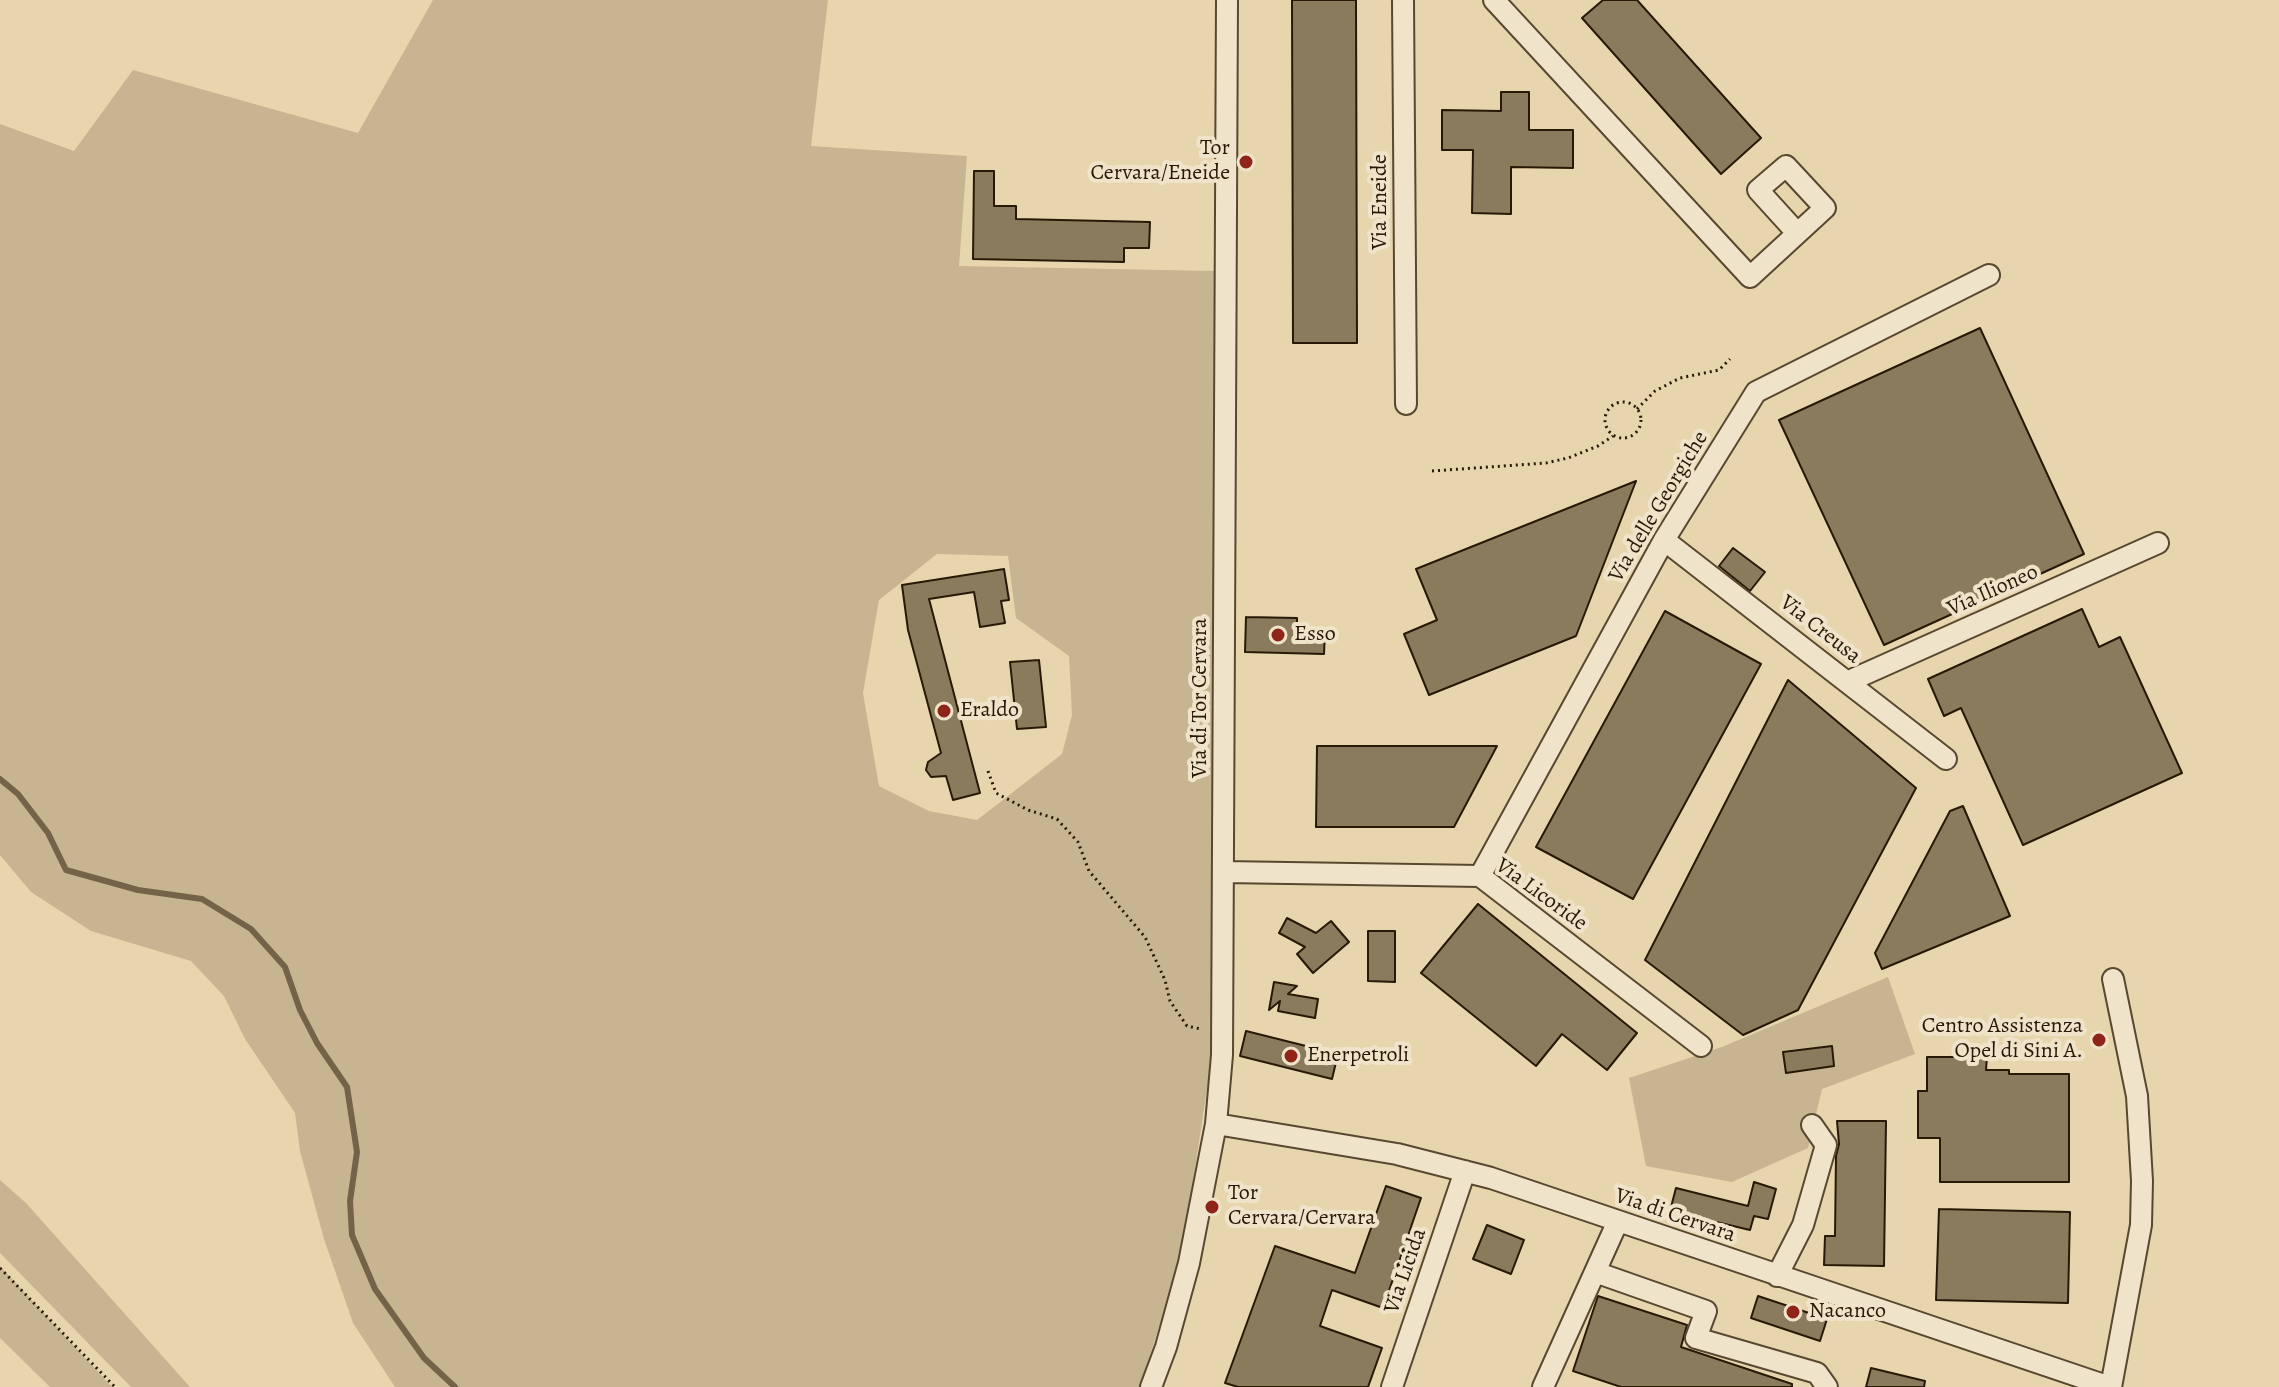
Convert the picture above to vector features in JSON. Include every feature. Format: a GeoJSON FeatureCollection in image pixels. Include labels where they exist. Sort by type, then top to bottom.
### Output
{"type":"FeatureCollection","features":[{"type":"Feature","properties":{"kind":"street","name":"Via di Tor Cervara"},"geometry":{"type":"LineString","coordinates":[[1151,1387],[1184,1284],[1216,1124],[1222,1029],[1227,0]]}},
{"type":"Feature","properties":{"kind":"street","name":"Via Eneide"},"geometry":{"type":"LineString","coordinates":[[1403,0],[1406,404]]}},
{"type":"Feature","properties":{"kind":"street"},"geometry":{"type":"LineString","coordinates":[[1494,0],[1750,277],[1797,233]]}},
{"type":"Feature","properties":{"kind":"street","name":"Via delle Georgiche"},"geometry":{"type":"LineString","coordinates":[[1480,876],[1664,540],[1756,392],[1989,275]]}},
{"type":"Feature","properties":{"kind":"street","name":"Via Creusa"},"geometry":{"type":"LineString","coordinates":[[1664,540],[1946,759]]}},
{"type":"Feature","properties":{"kind":"street","name":"Via Ilioneo"},"geometry":{"type":"LineString","coordinates":[[1847,682],[2158,543]]}},
{"type":"Feature","properties":{"kind":"street","name":"Via Licoride"},"geometry":{"type":"LineString","coordinates":[[1224,872],[1480,876],[1701,1046]]}},
{"type":"Feature","properties":{"kind":"street"},"geometry":{"type":"LineString","coordinates":[[2110,1387],[2141,1225],[2142,1181],[2137,1096],[2113,979]]}},
{"type":"Feature","properties":{"kind":"street","name":"Via di Cervara"},"geometry":{"type":"LineString","coordinates":[[1216,1124],[1397,1154],[1465,1171],[2110,1387]]}},
{"type":"Feature","properties":{"kind":"street"},"geometry":{"type":"LineString","coordinates":[[1777,1276],[1803,1225],[1826,1145],[1812,1125]]}},
{"type":"Feature","properties":{"kind":"street","name":"Via Licida"},"geometry":{"type":"LineString","coordinates":[[1392,1387],[1465,1171]]}},
{"type":"Feature","properties":{"kind":"street"},"geometry":{"type":"LineString","coordinates":[[1543,1387],[1618,1221]]}},
{"type":"Feature","properties":{"kind":"street"},"geometry":{"type":"LineString","coordinates":[[1595,1272],[1706,1311],[1696,1338],[1817,1373],[1827,1387]]}},
{"type":"Feature","properties":{"kind":"path"},"geometry":{"type":"LineString","coordinates":[[1637,409],[1655,391],[1680,378],[1719,370],[1730,359]]}},
{"type":"Feature","properties":{"kind":"path"},"geometry":{"type":"LineString","coordinates":[[1627,403],[1637,409],[1641,421],[1636,433],[1625,438],[1613,436],[1605,426],[1606,414],[1614,404],[1627,403]]}},
{"type":"Feature","properties":{"kind":"path"},"geometry":{"type":"LineString","coordinates":[[1432,471],[1546,463],[1598,446],[1613,436]]}},
{"type":"Feature","properties":{"kind":"path"},"geometry":{"type":"LineString","coordinates":[[988,771],[996,793],[1028,810],[1057,819],[1078,842],[1089,871],[1145,937],[1165,980],[1170,1001],[1187,1026],[1222,1029]]}},
{"type":"Feature","properties":{"kind":"path"},"geometry":{"type":"LineString","coordinates":[[0,1268],[115,1387]]}},
{"type":"Feature","properties":{"kind":"shaded area"},"geometry":{"type":"Polygon","coordinates":[[[433,0],[828,0],[811,146],[967,156],[959,266],[1215,271],[1215,996],[1212,1056],[1182,1254],[1140,1387],[395,1387],[353,1323],[324,1239],[300,1151],[295,1113],[245,1039],[224,996],[191,961],[91,931],[31,892],[0,855],[0,124],[74,151],[133,70],[358,133],[433,0]],[[937,554],[879,600],[863,693],[879,786],[929,811],[977,820],[1062,754],[1072,715],[1069,656],[1016,618],[1008,556],[937,554]]]}},
{"type":"Feature","properties":{"kind":"shaded area"},"geometry":{"type":"Polygon","coordinates":[[[1888,977],[1915,1054],[1822,1089],[1808,1148],[1732,1182],[1646,1166],[1629,1078],[1722,1047],[1888,977]]]}},
{"type":"Feature","properties":{"kind":"shaded area"},"geometry":{"type":"Polygon","coordinates":[[[0,1180],[26,1203],[190,1387],[131,1387],[0,1253],[0,1180]]]}},
{"type":"Feature","properties":{"kind":"shaded area"},"geometry":{"type":"Polygon","coordinates":[[[0,1266],[112,1387],[50,1387],[0,1338],[0,1266]]]}},
{"type":"Feature","properties":{"kind":"building"},"geometry":{"type":"Polygon","coordinates":[[[1292,0],[1356,0],[1357,343],[1293,343],[1292,0]]]}},
{"type":"Feature","properties":{"kind":"building"},"geometry":{"type":"Polygon","coordinates":[[[1603,0],[1637,0],[1761,138],[1721,174],[1582,18],[1603,0]]]}},
{"type":"Feature","properties":{"kind":"building"},"geometry":{"type":"Polygon","coordinates":[[[1501,92],[1529,92],[1529,130],[1573,130],[1573,168],[1511,167],[1511,214],[1472,213],[1473,150],[1442,150],[1442,110],[1501,111],[1501,92]]]}},
{"type":"Feature","properties":{"kind":"building"},"geometry":{"type":"Polygon","coordinates":[[[974,171],[994,171],[994,206],[1016,206],[1016,219],[1150,222],[1149,248],[1124,248],[1124,262],[973,259],[974,171]]]}},
{"type":"Feature","properties":{"kind":"building"},"geometry":{"type":"Polygon","coordinates":[[[1980,328],[2084,554],[1884,645],[1779,420],[1980,328]]]}},
{"type":"Feature","properties":{"kind":"building"},"geometry":{"type":"Polygon","coordinates":[[[1636,481],[1576,636],[1429,695],[1404,634],[1437,620],[1416,569],[1636,481]]]}},
{"type":"Feature","properties":{"kind":"building"},"geometry":{"type":"Polygon","coordinates":[[[1733,548],[1765,572],[1750,591],[1719,566],[1733,548]]]}},
{"type":"Feature","properties":{"kind":"building"},"geometry":{"type":"Polygon","coordinates":[[[1004,569],[1009,600],[1001,601],[1005,623],[980,627],[974,592],[929,599],[980,793],[953,800],[946,776],[931,777],[926,770],[928,762],[941,753],[908,630],[902,585],[1004,569]]]}},
{"type":"Feature","properties":{"kind":"building"},"geometry":{"type":"Polygon","coordinates":[[[2082,609],[2099,647],[2120,637],[2182,773],[2023,845],[1961,708],[1944,716],[1928,679],[2082,609]]]}},
{"type":"Feature","properties":{"kind":"building"},"geometry":{"type":"Polygon","coordinates":[[[1665,611],[1761,664],[1633,899],[1536,847],[1665,611]]]}},
{"type":"Feature","properties":{"kind":"building"},"geometry":{"type":"Polygon","coordinates":[[[1246,617],[1297,618],[1297,632],[1325,632],[1324,654],[1245,652],[1246,617]]]}},
{"type":"Feature","properties":{"kind":"building","name":"Eraldo"},"geometry":{"type":"Polygon","coordinates":[[[1039,660],[1046,727],[1017,729],[1010,662],[1039,660]]]}},
{"type":"Feature","properties":{"kind":"building"},"geometry":{"type":"Polygon","coordinates":[[[1788,680],[1916,788],[1798,1010],[1743,1035],[1645,960],[1788,680]]]}},
{"type":"Feature","properties":{"kind":"building"},"geometry":{"type":"Polygon","coordinates":[[[1317,746],[1497,746],[1454,827],[1316,827],[1317,746]]]}},
{"type":"Feature","properties":{"kind":"building"},"geometry":{"type":"Polygon","coordinates":[[[1963,806],[2010,916],[1882,969],[1875,953],[1950,811],[1963,806]]]}},
{"type":"Feature","properties":{"kind":"building"},"geometry":{"type":"Polygon","coordinates":[[[1478,904],[1637,1033],[1607,1070],[1562,1034],[1536,1066],[1421,973],[1478,904]]]}},
{"type":"Feature","properties":{"kind":"building"},"geometry":{"type":"Polygon","coordinates":[[[1287,918],[1316,933],[1331,921],[1349,942],[1313,973],[1297,954],[1305,947],[1279,933],[1287,918]]]}},
{"type":"Feature","properties":{"kind":"building"},"geometry":{"type":"Polygon","coordinates":[[[1368,931],[1395,931],[1395,982],[1368,981],[1368,931]]]}},
{"type":"Feature","properties":{"kind":"building"},"geometry":{"type":"Polygon","coordinates":[[[1274,982],[1297,986],[1288,994],[1318,999],[1315,1018],[1278,1011],[1280,1001],[1269,1010],[1274,982]]]}},
{"type":"Feature","properties":{"kind":"building"},"geometry":{"type":"Polygon","coordinates":[[[1246,1031],[1338,1054],[1332,1079],[1240,1056],[1246,1031]]]}},
{"type":"Feature","properties":{"kind":"building"},"geometry":{"type":"Polygon","coordinates":[[[1832,1046],[1834,1066],[1786,1073],[1783,1052],[1832,1046]]]}},
{"type":"Feature","properties":{"kind":"building"},"geometry":{"type":"Polygon","coordinates":[[[1927,1057],[1987,1057],[1986,1070],[2009,1070],[2009,1074],[2069,1074],[2069,1182],[1940,1182],[1940,1138],[1918,1138],[1918,1091],[1927,1091],[1927,1057]]]}},
{"type":"Feature","properties":{"kind":"building"},"geometry":{"type":"Polygon","coordinates":[[[1837,1121],[1886,1121],[1884,1266],[1824,1265],[1825,1236],[1835,1236],[1837,1121]]]}},
{"type":"Feature","properties":{"kind":"building"},"geometry":{"type":"Polygon","coordinates":[[[1754,1182],[1776,1189],[1768,1219],[1754,1216],[1750,1230],[1670,1211],[1676,1188],[1748,1206],[1754,1182]]]}},
{"type":"Feature","properties":{"kind":"building"},"geometry":{"type":"Polygon","coordinates":[[[1386,1186],[1421,1198],[1383,1308],[1332,1290],[1320,1326],[1382,1348],[1368,1387],[1238,1387],[1225,1383],[1275,1246],[1355,1273],[1386,1186]]]}},
{"type":"Feature","properties":{"kind":"building"},"geometry":{"type":"Polygon","coordinates":[[[1939,1209],[2070,1212],[2068,1303],[1936,1300],[1939,1209]]]}},
{"type":"Feature","properties":{"kind":"building"},"geometry":{"type":"Polygon","coordinates":[[[1487,1225],[1524,1240],[1511,1274],[1473,1259],[1487,1225]]]}},
{"type":"Feature","properties":{"kind":"building"},"geometry":{"type":"Polygon","coordinates":[[[1598,1296],[1687,1325],[1681,1347],[1792,1384],[1792,1387],[1621,1387],[1573,1371],[1598,1296]]]}},
{"type":"Feature","properties":{"kind":"building"},"geometry":{"type":"Polygon","coordinates":[[[1758,1296],[1827,1319],[1820,1341],[1751,1318],[1758,1296]]]}},
{"type":"Feature","properties":{"kind":"building"},"geometry":{"type":"Polygon","coordinates":[[[1871,1368],[1925,1381],[1924,1387],[1866,1387],[1871,1368]]]}},
{"type":"Feature","properties":{"kind":"waterway"},"geometry":{"type":"LineString","coordinates":[[0,779],[18,794],[48,833],[66,870],[138,890],[202,899],[251,929],[285,967],[300,1010],[317,1043],[347,1087],[357,1152],[350,1201],[352,1235],[375,1289],[424,1358],[455,1387]]}},
{"type":"Feature","properties":{"kind":"place","name":"Tor Cervara/Eneide"},"geometry":{"type":"Point","coordinates":[1246,162]}},
{"type":"Feature","properties":{"kind":"place","name":"Esso"},"geometry":{"type":"Point","coordinates":[1278,635]}},
{"type":"Feature","properties":{"kind":"place","name":"Eraldo"},"geometry":{"type":"Point","coordinates":[944,711]}},
{"type":"Feature","properties":{"kind":"place","name":"Centro Assistenza Opel di Sini A."},"geometry":{"type":"Point","coordinates":[2099,1040]}},
{"type":"Feature","properties":{"kind":"place","name":"Enerpetroli"},"geometry":{"type":"Point","coordinates":[1291,1056]}},
{"type":"Feature","properties":{"kind":"place","name":"Tor Cervara/Cervara"},"geometry":{"type":"Point","coordinates":[1212,1207]}},
{"type":"Feature","properties":{"kind":"place","name":"Nacanco"},"geometry":{"type":"Point","coordinates":[1793,1312]}}]}
